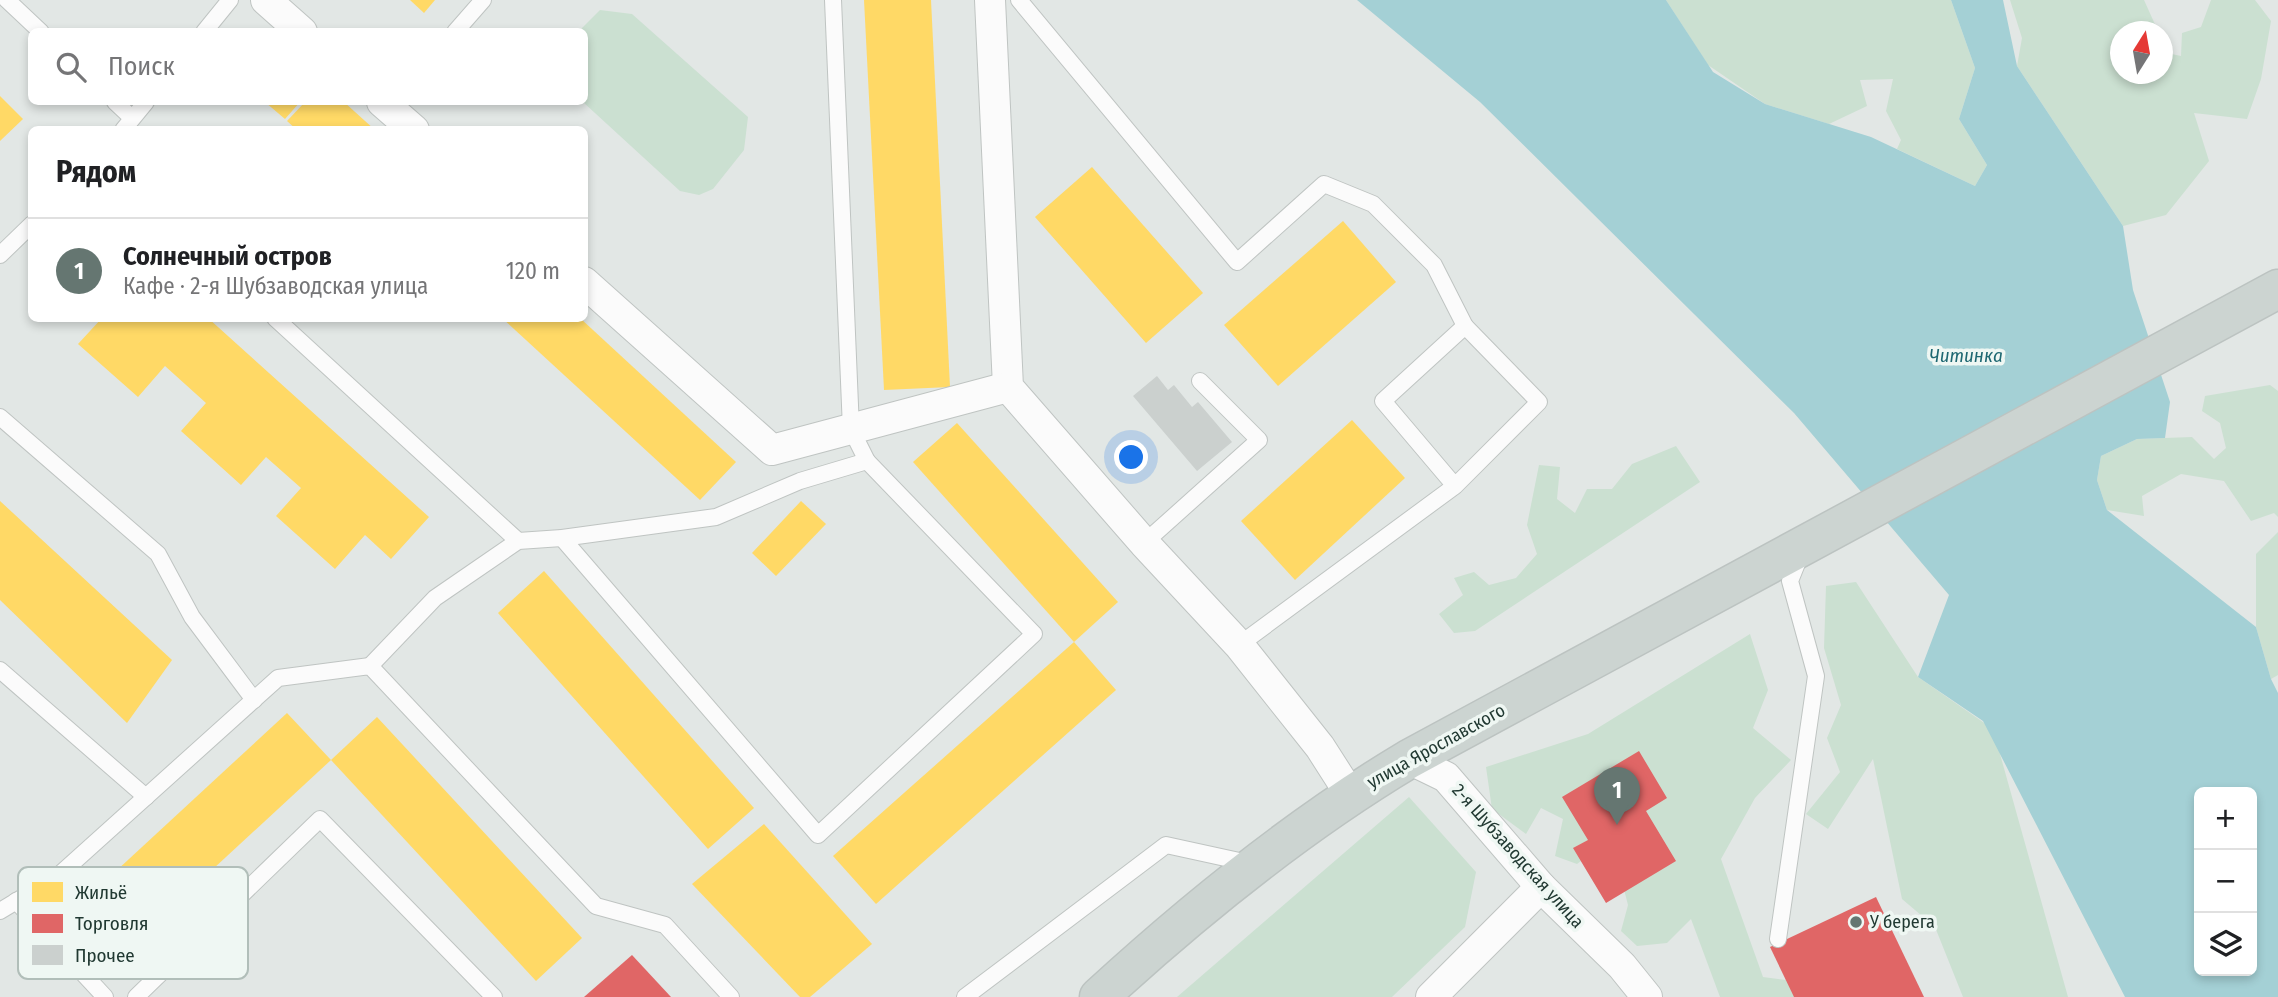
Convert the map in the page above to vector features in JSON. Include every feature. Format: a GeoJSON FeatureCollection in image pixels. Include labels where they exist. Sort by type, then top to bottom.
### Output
{"type":"FeatureCollection","features":[{"type":"Feature","properties":{"kind":"main road","name":"улица Ярославского"},"geometry":{"type":"LineString","coordinates":[[1099,997],[1163,939],[1256,864],[1350,794],[1409,759],[2278,289]]}},
{"type":"Feature","properties":{"kind":"street"},"geometry":{"type":"LineString","coordinates":[[266,0],[298,28]]}},
{"type":"Feature","properties":{"kind":"street"},"geometry":{"type":"LineString","coordinates":[[990,0],[1009,387],[1144,543],[1239,645],[1320,747],[1350,794]]}},
{"type":"Feature","properties":{"kind":"street"},"geometry":{"type":"LineString","coordinates":[[390,105],[410,126]]}},
{"type":"Feature","properties":{"kind":"street"},"geometry":{"type":"LineString","coordinates":[[588,286],[772,450],[1009,387]]}},
{"type":"Feature","properties":{"kind":"street","name":"2-я Шубзаводская улица"},"geometry":{"type":"LineString","coordinates":[[1409,759],[1446,777],[1541,887],[1622,966],[1647,997]]}},
{"type":"Feature","properties":{"kind":"street"},"geometry":{"type":"LineString","coordinates":[[1431,997],[1541,887]]}},
{"type":"Feature","properties":{"kind":"lane"},"geometry":{"type":"LineString","coordinates":[[7,0],[37,28]]}},
{"type":"Feature","properties":{"kind":"lane"},"geometry":{"type":"LineString","coordinates":[[207,28],[230,0]]}},
{"type":"Feature","properties":{"kind":"lane"},"geometry":{"type":"LineString","coordinates":[[458,28],[483,0]]}},
{"type":"Feature","properties":{"kind":"lane"},"geometry":{"type":"LineString","coordinates":[[562,538],[818,835],[1034,634],[867,461],[851,429],[833,0]]}},
{"type":"Feature","properties":{"kind":"lane"},"geometry":{"type":"LineString","coordinates":[[1019,0],[1237,262],[1324,184],[1373,204],[1434,265],[1465,326],[1539,402],[1455,486],[1239,645]]}},
{"type":"Feature","properties":{"kind":"lane"},"geometry":{"type":"LineString","coordinates":[[117,105],[128,124],[144,105]]}},
{"type":"Feature","properties":{"kind":"lane"},"geometry":{"type":"LineString","coordinates":[[0,255],[28,228]]}},
{"type":"Feature","properties":{"kind":"lane"},"geometry":{"type":"LineString","coordinates":[[279,322],[518,541]]}},
{"type":"Feature","properties":{"kind":"lane"},"geometry":{"type":"LineString","coordinates":[[1455,486],[1383,401],[1465,326]]}},
{"type":"Feature","properties":{"kind":"lane"},"geometry":{"type":"LineString","coordinates":[[1144,543],[1259,440],[1200,381]]}},
{"type":"Feature","properties":{"kind":"lane"},"geometry":{"type":"LineString","coordinates":[[0,417],[158,554],[192,617],[254,699]]}},
{"type":"Feature","properties":{"kind":"lane"},"geometry":{"type":"LineString","coordinates":[[68,867],[278,678],[370,666],[435,598],[518,541],[562,538],[716,517],[800,481],[867,461]]}},
{"type":"Feature","properties":{"kind":"lane"},"geometry":{"type":"LineString","coordinates":[[1778,939],[1816,676],[1790,581],[1806,544]]}},
{"type":"Feature","properties":{"kind":"lane"},"geometry":{"type":"LineString","coordinates":[[370,666],[596,906],[665,925],[731,997]]}},
{"type":"Feature","properties":{"kind":"lane"},"geometry":{"type":"LineString","coordinates":[[0,670],[146,797]]}},
{"type":"Feature","properties":{"kind":"lane"},"geometry":{"type":"LineString","coordinates":[[248,889],[320,819],[494,997]]}},
{"type":"Feature","properties":{"kind":"lane"},"geometry":{"type":"LineString","coordinates":[[965,997],[1166,845],[1256,864]]}},
{"type":"Feature","properties":{"kind":"lane"},"geometry":{"type":"LineString","coordinates":[[0,911],[16,901]]}},
{"type":"Feature","properties":{"kind":"lane"},"geometry":{"type":"LineString","coordinates":[[88,979],[105,997]]}},
{"type":"Feature","properties":{"kind":"lane"},"geometry":{"type":"LineString","coordinates":[[136,997],[155,979]]}},
{"type":"Feature","properties":{"kind":"green space"},"geometry":{"type":"Polygon","coordinates":[[[1666,0],[1951,0],[1975,68],[1959,119],[1987,165],[1975,186],[1897,149],[1901,140],[1886,111],[1893,79],[1860,80],[1867,106],[1829,124],[1765,104],[1708,65],[1666,0]]]}},
{"type":"Feature","properties":{"kind":"green space"},"geometry":{"type":"Polygon","coordinates":[[[2010,0],[2144,0],[2153,21],[2110,21],[2110,84],[2173,84],[2173,54],[2181,56],[2182,33],[2201,27],[2211,0],[2255,0],[2271,21],[2261,79],[2247,119],[2194,113],[2209,161],[2166,215],[2123,226],[2017,66],[2022,38],[2010,0]]]}},
{"type":"Feature","properties":{"kind":"green space"},"geometry":{"type":"Polygon","coordinates":[[[600,10],[632,14],[748,117],[744,150],[713,189],[699,195],[680,191],[586,105],[588,28],[582,28],[600,10]]]}},
{"type":"Feature","properties":{"kind":"green space"},"geometry":{"type":"Polygon","coordinates":[[[2270,385],[2278,391],[2278,517],[2274,513],[2251,521],[2224,481],[2181,474],[2142,496],[2144,516],[2107,510],[2097,480],[2101,456],[2137,439],[2192,437],[2214,459],[2226,448],[2220,423],[2202,411],[2205,396],[2270,385]]]}},
{"type":"Feature","properties":{"kind":"green space"},"geometry":{"type":"Polygon","coordinates":[[[1676,446],[1700,482],[1475,631],[1454,633],[1439,614],[1463,595],[1454,578],[1474,572],[1489,585],[1516,578],[1537,554],[1527,525],[1539,465],[1560,467],[1557,499],[1575,513],[1587,489],[1612,489],[1632,464],[1676,446]]]}},
{"type":"Feature","properties":{"kind":"green space"},"geometry":{"type":"Polygon","coordinates":[[[2278,532],[2278,675],[2271,679],[2256,627],[2256,554],[2278,532]]]}},
{"type":"Feature","properties":{"kind":"green space"},"geometry":{"type":"Polygon","coordinates":[[[1856,582],[1918,677],[1993,729],[2068,997],[1963,997],[1935,927],[1902,899],[1873,759],[1828,829],[1806,814],[1840,772],[1827,738],[1841,705],[1824,648],[1826,586],[1856,582]]]}},
{"type":"Feature","properties":{"kind":"green space"},"geometry":{"type":"Polygon","coordinates":[[[1750,634],[1768,690],[1753,728],[1791,760],[1755,798],[1721,859],[1763,977],[1801,982],[1808,997],[1720,997],[1691,919],[1667,943],[1637,946],[1621,931],[1628,905],[1619,870],[1597,849],[1577,864],[1555,856],[1563,819],[1541,808],[1526,834],[1492,809],[1486,767],[1588,734],[1750,634]]]}},
{"type":"Feature","properties":{"kind":"green space"},"geometry":{"type":"Polygon","coordinates":[[[1409,797],[1476,872],[1465,927],[1392,997],[1177,997],[1409,797]]]}},
{"type":"Feature","properties":{"kind":"water","name":"Читинка"},"geometry":{"type":"Polygon","coordinates":[[[1357,0],[1666,0],[1713,72],[1765,104],[1871,137],[1975,186],[1987,165],[1959,119],[1975,68],[1951,0],[2003,0],[2017,66],[2123,226],[2133,290],[2170,402],[2165,438],[2137,439],[2101,456],[2097,480],[2107,510],[2256,627],[2271,679],[2278,693],[2278,997],[2125,997],[1983,721],[1918,677],[1949,595],[1794,413],[1480,102],[1357,0]]]}},
{"type":"Feature","properties":{"kind":"building: Жильё"},"geometry":{"type":"Polygon","coordinates":[[[410,0],[435,0],[424,13],[410,0]]]}},
{"type":"Feature","properties":{"kind":"building: Жильё"},"geometry":{"type":"Polygon","coordinates":[[[864,0],[931,0],[950,387],[884,390],[864,0]]]}},
{"type":"Feature","properties":{"kind":"building: Жильё"},"geometry":{"type":"Polygon","coordinates":[[[0,96],[23,119],[0,141],[0,96]]]}},
{"type":"Feature","properties":{"kind":"building: Жильё"},"geometry":{"type":"Polygon","coordinates":[[[269,105],[297,105],[285,119],[269,105]]]}},
{"type":"Feature","properties":{"kind":"building: Жильё"},"geometry":{"type":"Polygon","coordinates":[[[302,105],[347,105],[371,126],[293,126],[287,121],[302,105]]]}},
{"type":"Feature","properties":{"kind":"building: Жильё"},"geometry":{"type":"Polygon","coordinates":[[[1092,167],[1203,293],[1146,343],[1035,217],[1092,167]]]}},
{"type":"Feature","properties":{"kind":"building: Жильё"},"geometry":{"type":"Polygon","coordinates":[[[1343,221],[1396,282],[1278,386],[1224,325],[1343,221]]]}},
{"type":"Feature","properties":{"kind":"building: Жильё"},"geometry":{"type":"Polygon","coordinates":[[[98,322],[212,322],[429,517],[391,559],[365,535],[335,569],[276,516],[301,488],[266,457],[241,485],[181,431],[206,403],[165,366],[138,397],[78,344],[98,322]]]}},
{"type":"Feature","properties":{"kind":"building: Жильё"},"geometry":{"type":"Polygon","coordinates":[[[506,322],[584,322],[736,462],[700,500],[506,322]]]}},
{"type":"Feature","properties":{"kind":"building: Жильё"},"geometry":{"type":"Polygon","coordinates":[[[1352,420],[1405,478],[1295,580],[1241,521],[1352,420]]]}},
{"type":"Feature","properties":{"kind":"building: Жильё"},"geometry":{"type":"Polygon","coordinates":[[[957,423],[1118,602],[1074,642],[913,462],[957,423]]]}},
{"type":"Feature","properties":{"kind":"building: Жильё"},"geometry":{"type":"Polygon","coordinates":[[[0,501],[172,660],[127,723],[0,600],[0,501]]]}},
{"type":"Feature","properties":{"kind":"building: Жильё"},"geometry":{"type":"Polygon","coordinates":[[[801,501],[826,524],[776,576],[752,553],[801,501]]]}},
{"type":"Feature","properties":{"kind":"building: Жильё"},"geometry":{"type":"Polygon","coordinates":[[[544,571],[754,808],[708,849],[498,613],[544,571]]]}},
{"type":"Feature","properties":{"kind":"building: Жильё"},"geometry":{"type":"Polygon","coordinates":[[[1074,642],[1116,690],[876,904],[833,856],[1074,642]]]}},
{"type":"Feature","properties":{"kind":"building: Жильё"},"geometry":{"type":"Polygon","coordinates":[[[287,713],[331,760],[215,867],[120,867],[287,713]]]}},
{"type":"Feature","properties":{"kind":"building: Жильё"},"geometry":{"type":"Polygon","coordinates":[[[377,717],[582,938],[536,981],[331,760],[377,717]]]}},
{"type":"Feature","properties":{"kind":"building: Жильё"},"geometry":{"type":"Polygon","coordinates":[[[764,824],[872,944],[810,997],[800,997],[692,884],[764,824]]]}},
{"type":"Feature","properties":{"kind":"building: Торговля"},"geometry":{"type":"Polygon","coordinates":[[[1639,751],[1667,798],[1646,811],[1676,861],[1606,903],[1573,848],[1588,840],[1562,797],[1639,751]]]}},
{"type":"Feature","properties":{"kind":"building: Торговля","name":"У берега"},"geometry":{"type":"Polygon","coordinates":[[[1876,897],[1924,997],[1794,997],[1770,947],[1876,897]]]}},
{"type":"Feature","properties":{"kind":"building: Торговля"},"geometry":{"type":"Polygon","coordinates":[[[632,955],[671,997],[584,997],[632,955]]]}},
{"type":"Feature","properties":{"kind":"building: Прочее"},"geometry":{"type":"Polygon","coordinates":[[[1157,376],[1168,390],[1174,385],[1192,407],[1198,402],[1232,442],[1197,471],[1133,396],[1157,376]]]}},
{"type":"Feature","properties":{"kind":"place","name":"Солнечный остров"},"geometry":{"type":"Point","coordinates":[1617,825]}},
{"type":"Feature","properties":{"kind":"place","name":"У берега"},"geometry":{"type":"Point","coordinates":[1856,922]}}]}
